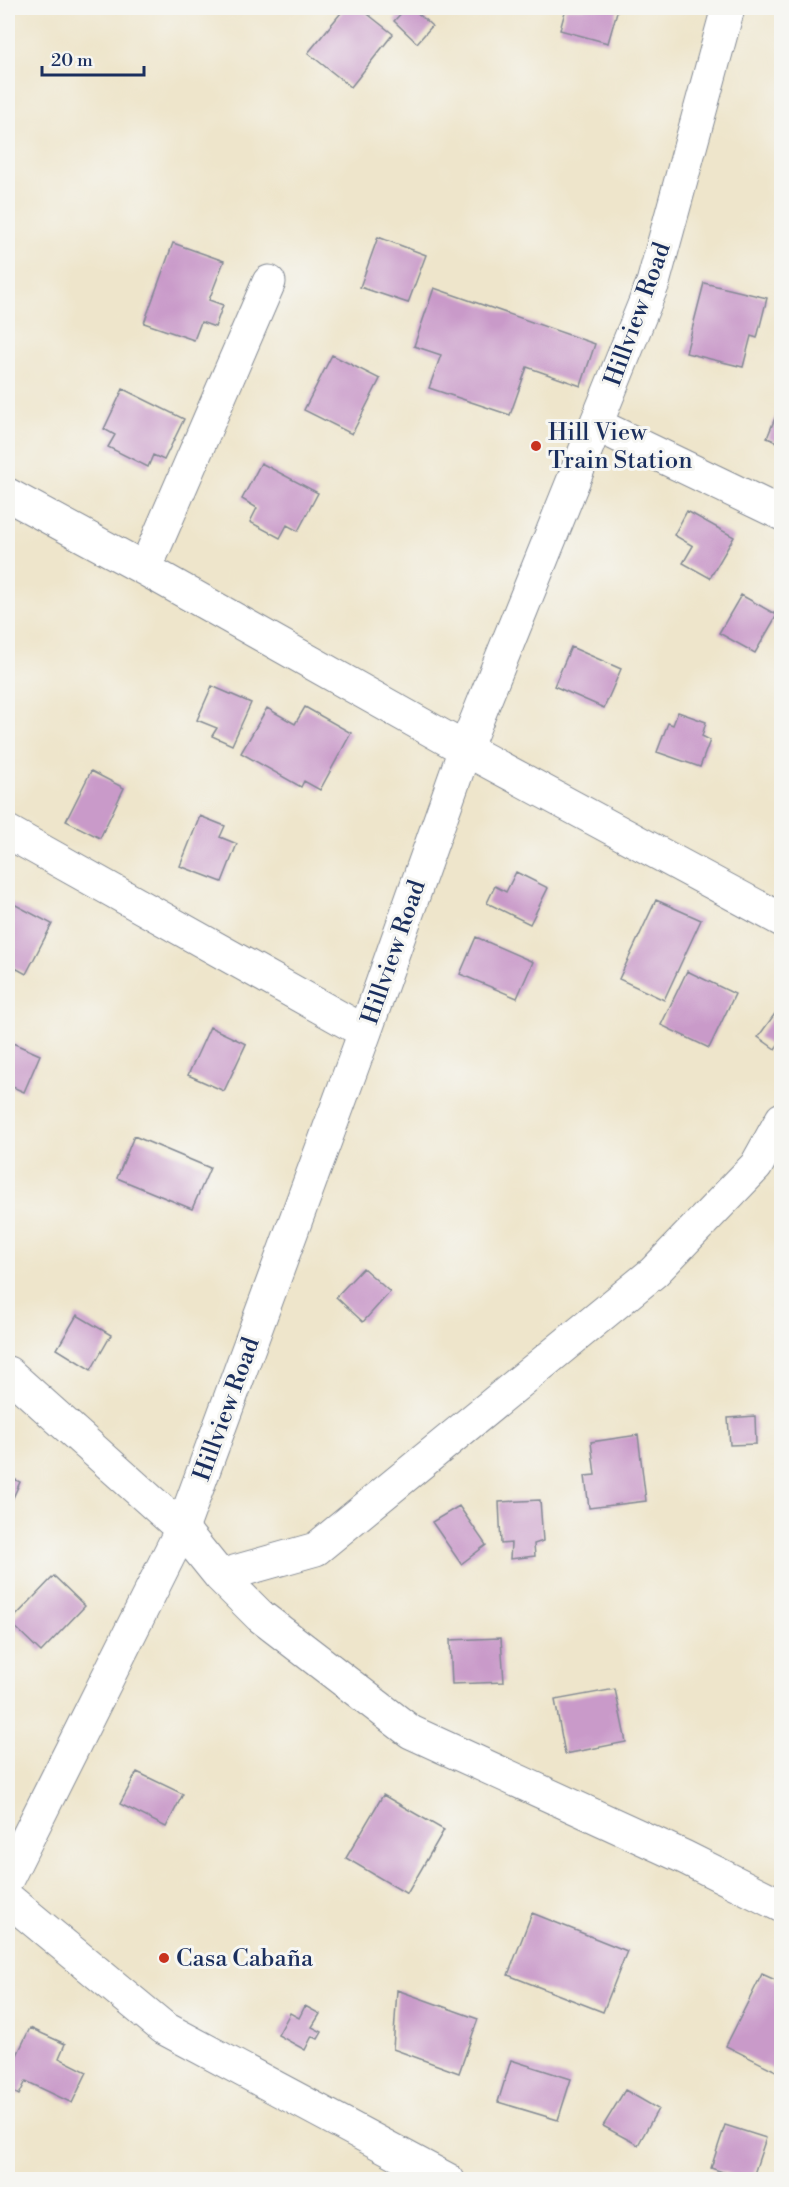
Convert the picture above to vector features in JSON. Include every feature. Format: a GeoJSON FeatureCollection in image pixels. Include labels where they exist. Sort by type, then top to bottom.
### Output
{"type":"FeatureCollection","features":[{"type":"Feature","properties":{"kind":"street","name":"Hillview Road"},"geometry":{"type":"LineString","coordinates":[[8,1877],[182,1529],[365,1032],[465,749],[653,283],[728,8]]}},
{"type":"Feature","properties":{"kind":"street"},"geometry":{"type":"LineString","coordinates":[[145,569],[269,282]]}},
{"type":"Feature","properties":{"kind":"street"},"geometry":{"type":"LineString","coordinates":[[597,425],[782,514]]}},
{"type":"Feature","properties":{"kind":"street"},"geometry":{"type":"LineString","coordinates":[[8,495],[145,569],[465,749],[782,920]]}},
{"type":"Feature","properties":{"kind":"street"},"geometry":{"type":"LineString","coordinates":[[8,831],[365,1032]]}},
{"type":"Feature","properties":{"kind":"street"},"geometry":{"type":"LineString","coordinates":[[220,1576],[316,1550],[654,1272],[756,1166],[782,1119]]}},
{"type":"Feature","properties":{"kind":"street"},"geometry":{"type":"LineString","coordinates":[[8,1373],[182,1529],[220,1576],[260,1616],[411,1732],[684,1857],[782,1905]]}},
{"type":"Feature","properties":{"kind":"street"},"geometry":{"type":"LineString","coordinates":[[8,1899],[164,2028],[448,2180]]}},
{"type":"Feature","properties":{"kind":"building"},"geometry":{"type":"Polygon","coordinates":[[[345,8],[360,8],[393,34],[351,87],[308,53],[345,8]]]}},
{"type":"Feature","properties":{"kind":"building"},"geometry":{"type":"Polygon","coordinates":[[[406,8],[412,8],[432,26],[417,43],[394,21],[406,8]]]}},
{"type":"Feature","properties":{"kind":"building"},"geometry":{"type":"Polygon","coordinates":[[[566,8],[618,8],[608,43],[560,30],[566,8]]]}},
{"type":"Feature","properties":{"kind":"building"},"geometry":{"type":"Polygon","coordinates":[[[378,237],[426,255],[408,303],[360,287],[378,237]]]}},
{"type":"Feature","properties":{"kind":"building"},"geometry":{"type":"Polygon","coordinates":[[[173,243],[224,261],[209,300],[223,305],[215,327],[201,322],[194,340],[144,323],[173,243]]]}},
{"type":"Feature","properties":{"kind":"building"},"geometry":{"type":"Polygon","coordinates":[[[704,283],[767,298],[757,338],[751,336],[743,367],[686,353],[704,283]]]}},
{"type":"Feature","properties":{"kind":"building"},"geometry":{"type":"Polygon","coordinates":[[[434,288],[595,344],[581,386],[527,367],[510,415],[429,388],[441,355],[414,346],[434,288]]]}},
{"type":"Feature","properties":{"kind":"building"},"geometry":{"type":"Polygon","coordinates":[[[332,355],[380,379],[352,434],[304,410],[332,355]]]}},
{"type":"Feature","properties":{"kind":"building"},"geometry":{"type":"Polygon","coordinates":[[[123,389],[184,419],[164,460],[153,455],[148,467],[108,447],[115,435],[104,429],[123,389]]]}},
{"type":"Feature","properties":{"kind":"building"},"geometry":{"type":"Polygon","coordinates":[[[782,403],[782,444],[767,438],[782,403]]]}},
{"type":"Feature","properties":{"kind":"building"},"geometry":{"type":"Polygon","coordinates":[[[261,463],[318,493],[298,531],[287,525],[280,538],[250,522],[257,508],[242,499],[261,463]]]}},
{"type":"Feature","properties":{"kind":"building"},"geometry":{"type":"Polygon","coordinates":[[[687,511],[734,537],[710,578],[683,563],[693,546],[674,535],[687,511]]]}},
{"type":"Feature","properties":{"kind":"building"},"geometry":{"type":"Polygon","coordinates":[[[741,595],[777,615],[755,653],[719,633],[741,595]]]}},
{"type":"Feature","properties":{"kind":"building"},"geometry":{"type":"Polygon","coordinates":[[[571,647],[621,669],[604,708],[554,686],[571,647]]]}},
{"type":"Feature","properties":{"kind":"building"},"geometry":{"type":"Polygon","coordinates":[[[212,686],[251,703],[232,745],[212,736],[217,728],[197,720],[212,686]]]}},
{"type":"Feature","properties":{"kind":"building"},"geometry":{"type":"Polygon","coordinates":[[[305,707],[351,733],[320,790],[304,781],[301,787],[241,753],[267,708],[295,724],[305,707]]]}},
{"type":"Feature","properties":{"kind":"building"},"geometry":{"type":"Polygon","coordinates":[[[678,712],[706,722],[702,736],[710,740],[700,767],[657,752],[668,723],[673,725],[678,712]]]}},
{"type":"Feature","properties":{"kind":"building"},"geometry":{"type":"Polygon","coordinates":[[[91,771],[124,788],[100,838],[66,821],[91,771]]]}},
{"type":"Feature","properties":{"kind":"building"},"geometry":{"type":"Polygon","coordinates":[[[200,816],[225,826],[220,837],[237,844],[222,882],[180,866],[200,816]]]}},
{"type":"Feature","properties":{"kind":"building"},"geometry":{"type":"Polygon","coordinates":[[[516,872],[548,888],[530,924],[487,903],[495,886],[506,892],[516,872]]]}},
{"type":"Feature","properties":{"kind":"building"},"geometry":{"type":"Polygon","coordinates":[[[656,900],[701,920],[664,1000],[619,979],[656,900]]]}},
{"type":"Feature","properties":{"kind":"building"},"geometry":{"type":"Polygon","coordinates":[[[8,901],[52,924],[26,974],[8,964],[8,901]]]}},
{"type":"Feature","properties":{"kind":"building"},"geometry":{"type":"Polygon","coordinates":[[[476,937],[533,962],[517,998],[460,974],[476,937]]]}},
{"type":"Feature","properties":{"kind":"building"},"geometry":{"type":"Polygon","coordinates":[[[687,971],[735,994],[709,1048],[661,1025],[687,971]]]}},
{"type":"Feature","properties":{"kind":"building"},"geometry":{"type":"Polygon","coordinates":[[[782,1004],[782,1039],[775,1049],[758,1037],[782,1004]]]}},
{"type":"Feature","properties":{"kind":"building"},"geometry":{"type":"Polygon","coordinates":[[[210,1027],[246,1044],[224,1091],[188,1075],[210,1027]]]}},
{"type":"Feature","properties":{"kind":"building"},"geometry":{"type":"Polygon","coordinates":[[[8,1041],[40,1055],[24,1092],[8,1085],[8,1041]]]}},
{"type":"Feature","properties":{"kind":"building"},"geometry":{"type":"Polygon","coordinates":[[[134,1136],[210,1168],[192,1209],[117,1178],[134,1136]]]}},
{"type":"Feature","properties":{"kind":"building"},"geometry":{"type":"Polygon","coordinates":[[[363,1268],[390,1292],[363,1322],[336,1297],[363,1268]]]}},
{"type":"Feature","properties":{"kind":"building"},"geometry":{"type":"Polygon","coordinates":[[[77,1315],[111,1335],[91,1370],[57,1349],[77,1315]]]}},
{"type":"Feature","properties":{"kind":"building"},"geometry":{"type":"Polygon","coordinates":[[[755,1416],[756,1444],[730,1445],[728,1418],[755,1416]]]}},
{"type":"Feature","properties":{"kind":"building"},"geometry":{"type":"Polygon","coordinates":[[[638,1435],[646,1501],[589,1508],[585,1476],[595,1475],[591,1442],[638,1435]]]}},
{"type":"Feature","properties":{"kind":"building"},"geometry":{"type":"Polygon","coordinates":[[[8,1476],[20,1482],[8,1509],[8,1476]]]}},
{"type":"Feature","properties":{"kind":"building"},"geometry":{"type":"Polygon","coordinates":[[[540,1500],[543,1541],[534,1544],[535,1556],[510,1559],[511,1543],[501,1544],[499,1502],[540,1500]]]}},
{"type":"Feature","properties":{"kind":"building"},"geometry":{"type":"Polygon","coordinates":[[[459,1506],[486,1545],[461,1564],[432,1522],[459,1506]]]}},
{"type":"Feature","properties":{"kind":"building"},"geometry":{"type":"Polygon","coordinates":[[[54,1576],[85,1606],[41,1652],[10,1622],[54,1576]]]}},
{"type":"Feature","properties":{"kind":"building"},"geometry":{"type":"Polygon","coordinates":[[[501,1638],[504,1682],[452,1684],[450,1640],[501,1638]]]}},
{"type":"Feature","properties":{"kind":"building"},"geometry":{"type":"Polygon","coordinates":[[[615,1689],[626,1742],[565,1754],[555,1700],[615,1689]]]}},
{"type":"Feature","properties":{"kind":"building"},"geometry":{"type":"Polygon","coordinates":[[[137,1772],[183,1794],[166,1827],[120,1804],[137,1772]]]}},
{"type":"Feature","properties":{"kind":"building"},"geometry":{"type":"Polygon","coordinates":[[[383,1795],[444,1830],[407,1894],[346,1858],[383,1795]]]}},
{"type":"Feature","properties":{"kind":"building"},"geometry":{"type":"Polygon","coordinates":[[[532,1913],[627,1951],[603,2012],[508,1975],[532,1913]]]}},
{"type":"Feature","properties":{"kind":"building"},"geometry":{"type":"Polygon","coordinates":[[[762,1974],[782,1983],[782,2074],[726,2046],[762,1974]]]}},
{"type":"Feature","properties":{"kind":"building"},"geometry":{"type":"Polygon","coordinates":[[[397,1990],[478,2019],[459,2073],[393,2049],[397,1990]]]}},
{"type":"Feature","properties":{"kind":"building"},"geometry":{"type":"Polygon","coordinates":[[[305,2006],[320,2014],[312,2027],[322,2032],[318,2039],[312,2036],[305,2050],[278,2035],[290,2013],[299,2018],[305,2006]]]}},
{"type":"Feature","properties":{"kind":"building"},"geometry":{"type":"Polygon","coordinates":[[[30,2028],[65,2044],[59,2058],[87,2072],[72,2103],[26,2081],[19,2095],[8,2089],[8,2074],[30,2028]]]}},
{"type":"Feature","properties":{"kind":"building"},"geometry":{"type":"Polygon","coordinates":[[[511,2060],[571,2079],[558,2120],[498,2102],[511,2060]]]}},
{"type":"Feature","properties":{"kind":"building"},"geometry":{"type":"Polygon","coordinates":[[[625,2090],[658,2109],[638,2145],[603,2126],[625,2090]]]}},
{"type":"Feature","properties":{"kind":"building"},"geometry":{"type":"Polygon","coordinates":[[[725,2125],[766,2138],[752,2180],[711,2168],[725,2125]]]}},
{"type":"Feature","properties":{"kind":"place","name":"Hill View Train Station"},"geometry":{"type":"Point","coordinates":[536,446]}},
{"type":"Feature","properties":{"kind":"place","name":"Casa Cabaña"},"geometry":{"type":"Point","coordinates":[164,1958]}}]}
